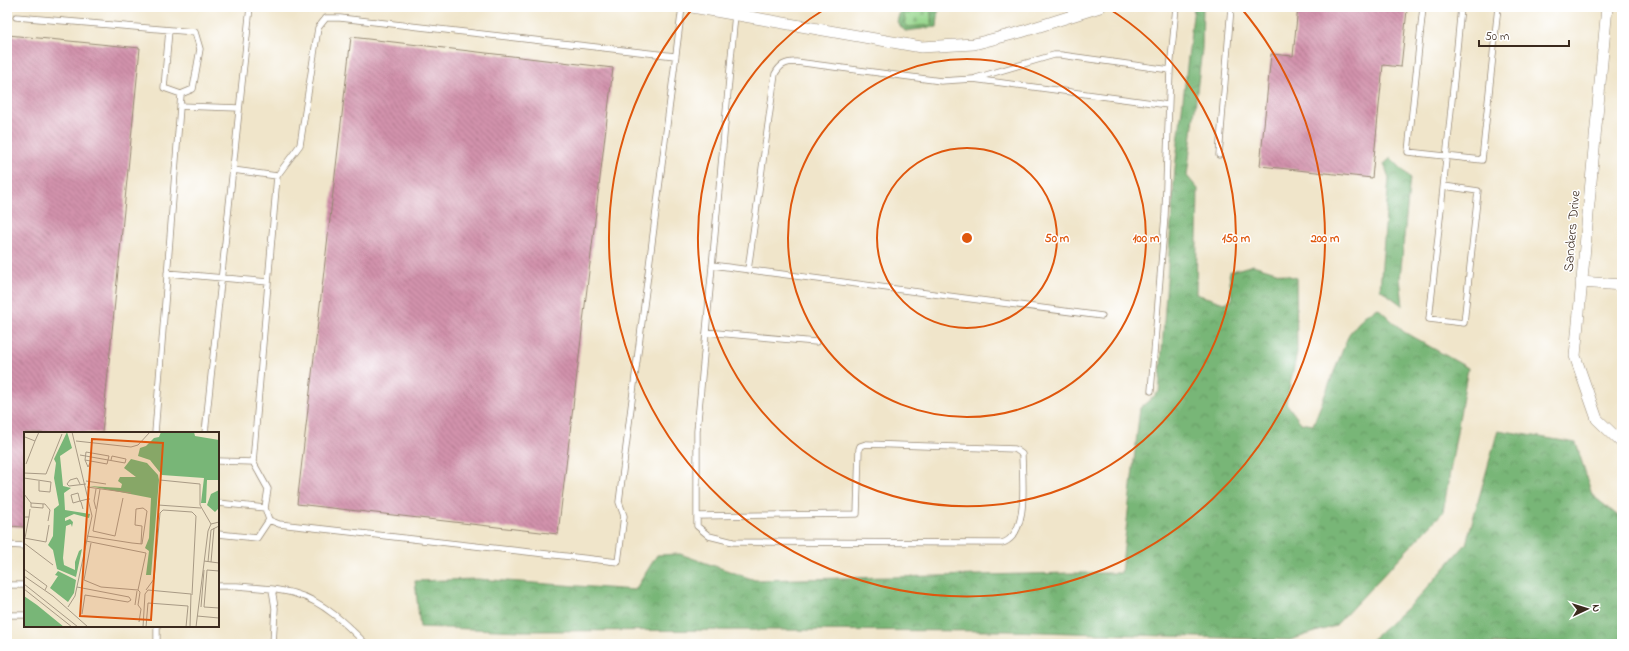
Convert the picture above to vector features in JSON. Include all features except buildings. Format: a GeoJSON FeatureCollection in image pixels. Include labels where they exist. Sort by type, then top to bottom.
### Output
{"type":"FeatureCollection","features":[{"type":"Feature","properties":{"kind":"street"},"geometry":{"type":"LineString","coordinates":[[692,7],[921,47],[974,44],[1021,32],[1074,11],[1100,7]]}},
{"type":"Feature","properties":{"kind":"street","name":"Sanders Drive"},"geometry":{"type":"LineString","coordinates":[[1607,7],[1575,356],[1597,420],[1622,443]]}},
{"type":"Feature","properties":{"kind":"street"},"geometry":{"type":"LineString","coordinates":[[1581,282],[1622,285]]}},
{"type":"Feature","properties":{"kind":"lane"},"geometry":{"type":"LineString","coordinates":[[205,432],[250,7]]}},
{"type":"Feature","properties":{"kind":"lane"},"geometry":{"type":"LineString","coordinates":[[675,56],[347,19],[326,18],[318,28],[300,145],[277,176],[253,462],[268,489],[265,508],[269,520],[279,524],[618,562],[624,516],[619,502],[682,7]]}},
{"type":"Feature","properties":{"kind":"lane"},"geometry":{"type":"LineString","coordinates":[[1151,391],[1165,215],[1168,105],[1176,7]]}},
{"type":"Feature","properties":{"kind":"lane"},"geometry":{"type":"LineString","coordinates":[[1219,155],[1231,7]]}},
{"type":"Feature","properties":{"kind":"lane"},"geometry":{"type":"LineString","coordinates":[[1423,7],[1408,152],[1482,160],[1498,7]]}},
{"type":"Feature","properties":{"kind":"lane"},"geometry":{"type":"LineString","coordinates":[[1444,186],[1478,191],[1464,323],[1429,319],[1462,7]]}},
{"type":"Feature","properties":{"kind":"lane"},"geometry":{"type":"LineString","coordinates":[[697,516],[857,514],[859,449],[860,446],[866,444],[1015,449],[1022,454],[1022,511],[1020,522],[1011,538],[1002,543],[733,542],[709,536],[697,526],[697,516],[697,431],[735,14]]}},
{"type":"Feature","properties":{"kind":"lane"},"geometry":{"type":"LineString","coordinates":[[16,17],[195,32],[200,49],[193,89],[181,94],[164,88],[169,30]]}},
{"type":"Feature","properties":{"kind":"lane"},"geometry":{"type":"LineString","coordinates":[[748,270],[775,74],[778,68],[783,64],[796,62],[940,81],[973,78],[1054,55],[1170,70]]}},
{"type":"Feature","properties":{"kind":"lane"},"geometry":{"type":"LineString","coordinates":[[973,78],[1168,105]]}},
{"type":"Feature","properties":{"kind":"lane"},"geometry":{"type":"LineString","coordinates":[[155,432],[181,94]]}},
{"type":"Feature","properties":{"kind":"lane"},"geometry":{"type":"LineString","coordinates":[[180,106],[239,108]]}},
{"type":"Feature","properties":{"kind":"lane"},"geometry":{"type":"LineString","coordinates":[[233,170],[277,176]]}},
{"type":"Feature","properties":{"kind":"lane"},"geometry":{"type":"LineString","coordinates":[[712,265],[1102,316]]}},
{"type":"Feature","properties":{"kind":"lane"},"geometry":{"type":"LineString","coordinates":[[167,273],[268,282]]}},
{"type":"Feature","properties":{"kind":"lane"},"geometry":{"type":"LineString","coordinates":[[706,332],[816,342]]}},
{"type":"Feature","properties":{"kind":"lane"},"geometry":{"type":"LineString","coordinates":[[219,461],[253,462]]}},
{"type":"Feature","properties":{"kind":"lane"},"geometry":{"type":"LineString","coordinates":[[219,503],[265,508]]}},
{"type":"Feature","properties":{"kind":"lane"},"geometry":{"type":"LineString","coordinates":[[219,534],[257,538],[269,520]]}},
{"type":"Feature","properties":{"kind":"lane"},"geometry":{"type":"LineString","coordinates":[[7,545],[24,546]]}},
{"type":"Feature","properties":{"kind":"lane"},"geometry":{"type":"LineString","coordinates":[[7,585],[24,585]]}},
{"type":"Feature","properties":{"kind":"lane"},"geometry":{"type":"LineString","coordinates":[[219,586],[272,589],[297,594],[319,605],[334,615],[366,644]]}},
{"type":"Feature","properties":{"kind":"lane"},"geometry":{"type":"LineString","coordinates":[[272,589],[274,608],[273,644]]}},
{"type":"Feature","properties":{"kind":"lane"},"geometry":{"type":"LineString","coordinates":[[7,615],[24,615]]}},
{"type":"Feature","properties":{"kind":"lane"},"geometry":{"type":"LineString","coordinates":[[157,627],[157,644]]}},
{"type":"Feature","properties":{"kind":"green space"},"geometry":{"type":"Polygon","coordinates":[[[901,7],[939,7],[937,27],[905,31],[897,22],[901,7]]]}},
{"type":"Feature","properties":{"kind":"green space"},"geometry":{"type":"Polygon","coordinates":[[[903,7],[930,7],[932,25],[906,27],[903,7]]]}},
{"type":"Feature","properties":{"kind":"green space"},"geometry":{"type":"Polygon","coordinates":[[[1194,7],[1203,7],[1202,49],[1187,176],[1198,189],[1196,294],[1224,303],[1232,300],[1229,272],[1253,265],[1296,278],[1297,353],[1286,403],[1301,423],[1313,425],[1349,334],[1364,316],[1378,308],[1404,332],[1468,368],[1443,512],[1335,626],[1290,640],[1009,631],[522,631],[420,627],[415,581],[477,579],[635,590],[657,555],[680,554],[755,580],[1121,573],[1140,408],[1159,392],[1175,168],[1194,7]]]}},
{"type":"Feature","properties":{"kind":"green space"},"geometry":{"type":"Polygon","coordinates":[[[1391,158],[1410,177],[1400,278],[1403,306],[1380,289],[1389,178],[1384,164],[1391,158]]]}},
{"type":"Feature","properties":{"kind":"green space"},"geometry":{"type":"Polygon","coordinates":[[[1498,430],[1576,443],[1592,495],[1622,519],[1622,644],[1367,644],[1419,597],[1466,544],[1498,430]]]}}]}
